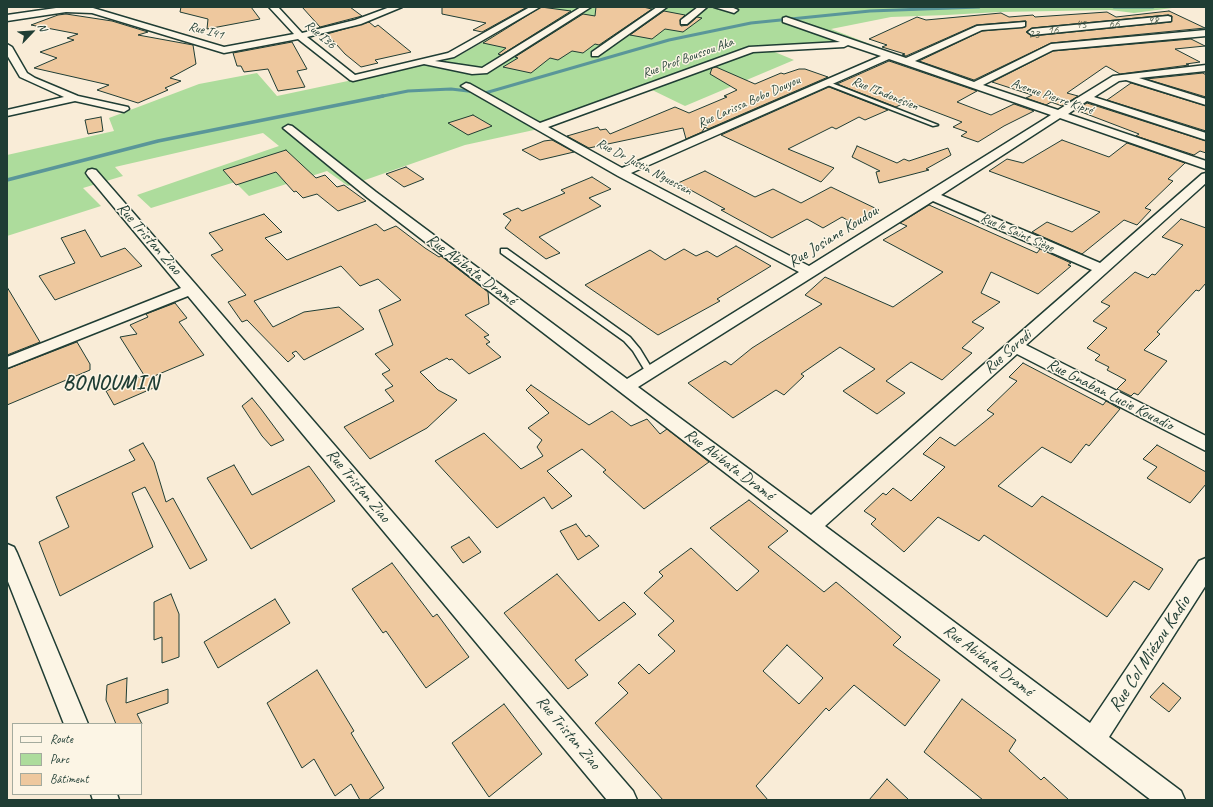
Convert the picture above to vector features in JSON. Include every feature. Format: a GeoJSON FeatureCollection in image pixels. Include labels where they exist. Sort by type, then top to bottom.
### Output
{"type":"FeatureCollection","features":[{"type":"Feature","properties":{"kind":"street","name":"Rue I36"},"geometry":{"type":"LineString","coordinates":[[273,7],[300,36],[353,78],[423,62]]}},
{"type":"Feature","properties":{"kind":"street","name":"Rue I41"},"geometry":{"type":"LineString","coordinates":[[7,18],[65,8],[92,9],[224,50],[300,36],[358,22],[398,7]]}},
{"type":"Feature","properties":{"kind":"street"},"geometry":{"type":"LineString","coordinates":[[423,62],[460,52],[536,7]]}},
{"type":"Feature","properties":{"kind":"street"},"geometry":{"type":"LineString","coordinates":[[423,62],[472,71],[484,71],[587,7]]}},
{"type":"Feature","properties":{"kind":"street"},"geometry":{"type":"LineString","coordinates":[[595,54],[663,7]]}},
{"type":"Feature","properties":{"kind":"street"},"geometry":{"type":"LineString","coordinates":[[684,22],[703,7]]}},
{"type":"Feature","properties":{"kind":"street"},"geometry":{"type":"LineString","coordinates":[[718,7],[734,10]]}},
{"type":"Feature","properties":{"kind":"street"},"geometry":{"type":"LineString","coordinates":[[1011,17],[1051,47]]}},
{"type":"Feature","properties":{"kind":"street"},"geometry":{"type":"LineString","coordinates":[[1032,32],[1168,19]]}},
{"type":"Feature","properties":{"kind":"street","name":"Avenue Pierre Kipré"},"geometry":{"type":"LineString","coordinates":[[786,20],[888,56],[910,60],[975,85],[1206,164]]}},
{"type":"Feature","properties":{"kind":"street"},"geometry":{"type":"LineString","coordinates":[[910,60],[980,28],[1022,24]]}},
{"type":"Feature","properties":{"kind":"street"},"geometry":{"type":"LineString","coordinates":[[975,85],[1051,47],[1206,33]]}},
{"type":"Feature","properties":{"kind":"street","name":"Rue Prof Boussou Aka"},"geometry":{"type":"LineString","coordinates":[[538,127],[752,49],[852,43]]}},
{"type":"Feature","properties":{"kind":"street"},"geometry":{"type":"LineString","coordinates":[[7,47],[11,62],[23,76],[75,98],[124,109]]}},
{"type":"Feature","properties":{"kind":"street","name":"Rue Larissa Bobo Douyou"},"geometry":{"type":"LineString","coordinates":[[622,173],[888,56]]}},
{"type":"Feature","properties":{"kind":"street","name":"Rue Josiane Koudou"},"geometry":{"type":"LineString","coordinates":[[626,387],[932,196],[1116,78],[1206,68]]}},
{"type":"Feature","properties":{"kind":"street"},"geometry":{"type":"LineString","coordinates":[[1124,77],[1206,102]]}},
{"type":"Feature","properties":{"kind":"street","name":"Rue Dr Justin N'guessan"},"geometry":{"type":"LineString","coordinates":[[466,86],[622,173],[809,272]]}},
{"type":"Feature","properties":{"kind":"street"},"geometry":{"type":"LineString","coordinates":[[1085,97],[1206,137]]}},
{"type":"Feature","properties":{"kind":"street"},"geometry":{"type":"LineString","coordinates":[[7,113],[75,98]]}},
{"type":"Feature","properties":{"kind":"street","name":"Rue Abibata Dramé"},"geometry":{"type":"LineString","coordinates":[[288,128],[372,195],[1172,800]]}},
{"type":"Feature","properties":{"kind":"street","name":"Rue Tristan Ziao"},"geometry":{"type":"LineString","coordinates":[[92,173],[192,289],[624,800]]}},
{"type":"Feature","properties":{"kind":"street","name":"Rue Sorodi"},"geometry":{"type":"LineString","coordinates":[[811,527],[1103,270],[1206,177]]}},
{"type":"Feature","properties":{"kind":"street","name":"Rue le Saint Siège"},"geometry":{"type":"LineString","coordinates":[[932,196],[1103,270]]}},
{"type":"Feature","properties":{"kind":"street"},"geometry":{"type":"LineString","coordinates":[[7,363],[192,289]]}},
{"type":"Feature","properties":{"kind":"street","name":"Rue Gnaban Lucie Kouadio"},"geometry":{"type":"LineString","coordinates":[[1015,346],[1206,444]]}},
{"type":"Feature","properties":{"kind":"street"},"geometry":{"type":"LineString","coordinates":[[7,553],[76,723]]}},
{"type":"Feature","properties":{"kind":"street","name":"Rue Col Miézou Kadio"},"geometry":{"type":"LineString","coordinates":[[1093,740],[1206,567]]}},
{"type":"Feature","properties":{"kind":"lane","name":"Rue l'Indonésien"},"geometry":{"type":"LineString","coordinates":[[827,83],[935,125]]}},
{"type":"Feature","properties":{"kind":"lane"},"geometry":{"type":"LineString","coordinates":[[504,250],[627,339],[636,349],[650,372]]}},
{"type":"Feature","properties":{"kind":"green space"},"geometry":{"type":"Polygon","coordinates":[[[544,7],[1180,7],[1134,13],[1110,10],[999,12],[891,17],[831,29],[870,44],[765,48],[794,60],[685,106],[648,88],[534,130],[465,145],[348,186],[327,171],[249,196],[235,182],[151,208],[137,195],[279,146],[263,133],[115,167],[123,176],[83,188],[101,206],[7,236],[7,155],[114,131],[109,118],[199,84],[257,73],[277,96],[362,78],[462,54],[544,7]]]}},
{"type":"Feature","properties":{"kind":"building"},"geometry":{"type":"Polygon","coordinates":[[[181,7],[251,7],[260,19],[207,29],[208,19],[180,12],[181,7]]]}},
{"type":"Feature","properties":{"kind":"building"},"geometry":{"type":"Polygon","coordinates":[[[302,7],[350,7],[362,16],[320,27],[302,7]]]}},
{"type":"Feature","properties":{"kind":"building"},"geometry":{"type":"Polygon","coordinates":[[[442,7],[527,7],[482,32],[473,30],[486,23],[442,14],[442,7]]]}},
{"type":"Feature","properties":{"kind":"building"},"geometry":{"type":"Polygon","coordinates":[[[541,7],[571,11],[501,55],[498,54],[506,48],[483,43],[541,7]]]}},
{"type":"Feature","properties":{"kind":"building"},"geometry":{"type":"Polygon","coordinates":[[[596,7],[643,7],[652,9],[599,45],[595,44],[583,53],[572,51],[558,60],[550,58],[531,73],[503,67],[518,58],[515,57],[583,14],[595,16],[596,7]]]}},
{"type":"Feature","properties":{"kind":"building"},"geometry":{"type":"Polygon","coordinates":[[[664,11],[685,15],[680,20],[681,26],[688,25],[697,17],[702,18],[683,32],[665,29],[652,39],[630,35],[664,11]]]}},
{"type":"Feature","properties":{"kind":"building"},"geometry":{"type":"Polygon","coordinates":[[[1169,11],[1205,28],[1051,43],[974,80],[919,61],[982,31],[1025,27],[1026,21],[976,25],[906,56],[902,55],[905,54],[882,47],[887,45],[869,39],[917,17],[926,20],[1001,13],[1009,17],[1033,15],[1035,17],[1107,12],[1116,17],[1169,11]],[[1168,15],[1032,28],[1026,32],[1032,36],[1171,22],[1172,16],[1168,15]]]}},
{"type":"Feature","properties":{"kind":"building"},"geometry":{"type":"Polygon","coordinates":[[[66,14],[112,21],[148,32],[138,35],[193,45],[196,64],[170,78],[181,81],[165,88],[168,90],[138,103],[97,90],[109,85],[34,68],[57,58],[40,52],[74,40],[67,38],[78,34],[31,25],[58,15],[66,14]]]}},
{"type":"Feature","properties":{"kind":"building"},"geometry":{"type":"Polygon","coordinates":[[[369,22],[375,27],[378,25],[411,52],[375,60],[378,63],[361,67],[345,54],[327,34],[369,22]]]}},
{"type":"Feature","properties":{"kind":"building"},"geometry":{"type":"Polygon","coordinates":[[[1191,39],[1205,46],[1175,49],[1200,62],[1186,64],[1189,65],[1120,74],[1106,66],[1067,93],[1078,96],[1062,106],[1051,102],[1046,105],[1026,98],[1032,95],[992,82],[1053,51],[1191,39]]]}},
{"type":"Feature","properties":{"kind":"building"},"geometry":{"type":"Polygon","coordinates":[[[292,42],[307,69],[297,71],[305,87],[278,91],[268,69],[244,72],[241,66],[237,66],[233,53],[292,42]]]}},
{"type":"Feature","properties":{"kind":"building"},"geometry":{"type":"Polygon","coordinates":[[[889,61],[977,91],[957,102],[991,115],[1014,104],[1034,111],[1004,126],[978,142],[961,136],[967,132],[953,127],[962,122],[912,103],[907,106],[902,104],[896,107],[837,84],[889,61]]]}},
{"type":"Feature","properties":{"kind":"building"},"geometry":{"type":"Polygon","coordinates":[[[716,67],[755,84],[781,73],[784,74],[799,69],[805,69],[828,77],[708,129],[705,127],[702,132],[686,139],[683,128],[589,148],[567,136],[598,127],[600,130],[606,129],[610,134],[675,107],[689,113],[727,97],[724,96],[737,90],[710,74],[712,68],[716,67]]]}},
{"type":"Feature","properties":{"kind":"building"},"geometry":{"type":"Polygon","coordinates":[[[1203,73],[1206,75],[1206,97],[1146,79],[1203,73]]]}},
{"type":"Feature","properties":{"kind":"building"},"geometry":{"type":"Polygon","coordinates":[[[1131,83],[1206,106],[1206,131],[1107,100],[1131,83]]]}},
{"type":"Feature","properties":{"kind":"building"},"geometry":{"type":"Polygon","coordinates":[[[829,87],[888,110],[865,120],[859,117],[836,129],[832,127],[788,149],[834,168],[821,182],[721,135],[829,87]]]}},
{"type":"Feature","properties":{"kind":"building"},"geometry":{"type":"Polygon","coordinates":[[[1087,103],[1206,141],[1206,153],[1200,151],[1194,155],[1136,136],[1139,134],[1076,110],[1087,103]]]}},
{"type":"Feature","properties":{"kind":"building"},"geometry":{"type":"Polygon","coordinates":[[[473,115],[492,126],[468,135],[448,123],[473,115]]]}},
{"type":"Feature","properties":{"kind":"building"},"geometry":{"type":"Polygon","coordinates":[[[101,117],[103,131],[88,134],[85,120],[101,117]]]}},
{"type":"Feature","properties":{"kind":"building"},"geometry":{"type":"Polygon","coordinates":[[[552,140],[574,152],[540,160],[522,150],[544,141],[552,140]]]}},
{"type":"Feature","properties":{"kind":"building"},"geometry":{"type":"Polygon","coordinates":[[[1062,140],[1109,157],[1127,143],[1185,163],[1168,179],[1173,181],[1145,208],[1151,210],[1137,225],[1124,220],[1082,254],[1032,232],[1047,222],[1072,232],[1100,212],[989,171],[1007,159],[1023,163],[1062,140]]]}},
{"type":"Feature","properties":{"kind":"building"},"geometry":{"type":"Polygon","coordinates":[[[857,146],[897,163],[904,159],[909,161],[948,148],[951,155],[926,169],[929,170],[879,183],[876,172],[880,171],[852,157],[857,146]]]}},
{"type":"Feature","properties":{"kind":"building"},"geometry":{"type":"Polygon","coordinates":[[[286,150],[316,178],[325,175],[337,187],[344,185],[366,201],[338,211],[317,194],[303,198],[296,191],[294,192],[276,172],[236,185],[223,170],[286,150]]]}},
{"type":"Feature","properties":{"kind":"building"},"geometry":{"type":"Polygon","coordinates":[[[406,167],[424,179],[404,187],[386,174],[406,167]]]}},
{"type":"Feature","properties":{"kind":"building"},"geometry":{"type":"Polygon","coordinates":[[[705,171],[755,197],[773,189],[801,203],[831,187],[879,210],[854,224],[842,217],[823,228],[807,219],[772,238],[721,210],[725,209],[678,183],[705,171]]]}},
{"type":"Feature","properties":{"kind":"building"},"geometry":{"type":"Polygon","coordinates":[[[592,177],[611,189],[589,198],[601,206],[539,237],[560,253],[546,259],[505,228],[511,220],[503,214],[518,208],[522,211],[565,193],[561,190],[592,177]]]}},
{"type":"Feature","properties":{"kind":"building"},"geometry":{"type":"Polygon","coordinates":[[[929,205],[1037,253],[1040,249],[1071,263],[1068,265],[1071,266],[1038,294],[991,272],[981,293],[1000,302],[972,322],[984,328],[962,348],[972,353],[942,380],[911,362],[886,381],[905,393],[877,414],[843,391],[875,369],[840,347],[801,374],[804,376],[784,395],[776,390],[733,418],[688,383],[725,361],[731,365],[752,348],[822,304],[805,295],[825,277],[893,307],[943,272],[883,240],[907,226],[900,223],[929,205]]]}},
{"type":"Feature","properties":{"kind":"building"},"geometry":{"type":"Polygon","coordinates":[[[264,214],[282,232],[265,238],[287,260],[376,224],[384,231],[396,226],[425,248],[439,257],[441,256],[488,292],[489,304],[465,315],[489,335],[484,337],[490,342],[486,344],[501,357],[469,374],[452,359],[449,360],[447,358],[420,372],[438,390],[457,400],[427,428],[370,459],[344,427],[394,401],[385,390],[393,386],[382,374],[390,370],[375,354],[393,345],[379,310],[401,300],[378,279],[360,286],[341,266],[254,301],[273,327],[304,312],[339,307],[364,329],[304,360],[296,351],[292,353],[295,356],[288,362],[247,320],[242,322],[228,302],[246,295],[211,255],[223,250],[209,233],[264,214]]]}},
{"type":"Feature","properties":{"kind":"building"},"geometry":{"type":"Polygon","coordinates":[[[1181,219],[1206,228],[1206,283],[1199,291],[1196,290],[1157,332],[1160,334],[1144,350],[1167,361],[1138,395],[1134,393],[1131,396],[1117,389],[1126,380],[1107,370],[1109,367],[1095,360],[1100,355],[1087,348],[1107,328],[1093,321],[1110,306],[1101,302],[1135,272],[1148,278],[1152,274],[1155,275],[1183,245],[1162,237],[1181,219]]]}},
{"type":"Feature","properties":{"kind":"building"},"geometry":{"type":"Polygon","coordinates":[[[85,230],[101,257],[125,248],[142,266],[55,300],[39,276],[75,263],[61,238],[85,230]]]}},
{"type":"Feature","properties":{"kind":"building"},"geometry":{"type":"Polygon","coordinates":[[[736,246],[771,266],[717,299],[720,301],[658,335],[585,285],[650,250],[665,260],[684,249],[696,256],[707,251],[717,257],[736,246]]]}},
{"type":"Feature","properties":{"kind":"building"},"geometry":{"type":"Polygon","coordinates":[[[7,287],[40,342],[7,355],[7,287]]]}},
{"type":"Feature","properties":{"kind":"building"},"geometry":{"type":"Polygon","coordinates":[[[175,303],[187,318],[179,322],[204,355],[152,377],[158,386],[114,405],[106,391],[144,375],[120,337],[137,334],[130,325],[148,317],[146,314],[175,303]]]}},
{"type":"Feature","properties":{"kind":"building"},"geometry":{"type":"Polygon","coordinates":[[[77,342],[90,364],[90,370],[7,405],[7,369],[77,342]]]}},
{"type":"Feature","properties":{"kind":"building"},"geometry":{"type":"Polygon","coordinates":[[[1023,363],[1103,405],[1106,401],[1120,409],[1089,446],[1086,444],[1071,463],[1042,447],[998,486],[1032,507],[1042,496],[1163,569],[1149,590],[1134,581],[1107,617],[984,535],[979,541],[938,517],[904,552],[871,524],[876,519],[864,511],[883,493],[886,495],[893,488],[911,501],[945,467],[923,454],[940,437],[955,446],[994,414],[987,410],[1017,381],[1009,377],[1023,363]]]}},
{"type":"Feature","properties":{"kind":"building"},"geometry":{"type":"Polygon","coordinates":[[[531,385],[589,425],[612,411],[631,426],[647,419],[660,434],[667,429],[709,462],[644,509],[603,472],[606,470],[582,449],[547,471],[572,496],[552,509],[544,497],[497,528],[435,461],[484,433],[521,469],[543,456],[537,447],[542,440],[528,428],[549,413],[526,390],[531,385]]]}},
{"type":"Feature","properties":{"kind":"building"},"geometry":{"type":"Polygon","coordinates":[[[252,398],[284,440],[271,446],[262,436],[242,406],[252,398]]]}},
{"type":"Feature","properties":{"kind":"building"},"geometry":{"type":"Polygon","coordinates":[[[143,443],[154,462],[166,502],[173,498],[207,560],[190,569],[145,487],[132,493],[153,547],[60,596],[39,542],[69,527],[56,497],[135,460],[129,450],[143,443]]]}},
{"type":"Feature","properties":{"kind":"building"},"geometry":{"type":"Polygon","coordinates":[[[1157,445],[1206,472],[1206,484],[1190,503],[1147,478],[1157,467],[1143,459],[1157,445]]]}},
{"type":"Feature","properties":{"kind":"building"},"geometry":{"type":"Polygon","coordinates":[[[234,465],[252,495],[309,466],[335,501],[251,549],[207,478],[234,465]]]}},
{"type":"Feature","properties":{"kind":"building"},"geometry":{"type":"Polygon","coordinates":[[[749,500],[788,531],[768,547],[824,592],[836,582],[901,637],[893,645],[940,680],[905,726],[854,685],[829,711],[826,708],[756,786],[768,800],[663,800],[595,723],[628,693],[618,683],[639,664],[649,674],[675,651],[658,635],[674,621],[644,593],[663,576],[659,572],[691,548],[737,591],[759,571],[710,528],[749,500]],[[787,645],[763,671],[799,704],[823,678],[787,645]]]}},
{"type":"Feature","properties":{"kind":"building"},"geometry":{"type":"Polygon","coordinates":[[[576,524],[586,537],[589,535],[599,546],[578,560],[560,531],[576,524]]]}},
{"type":"Feature","properties":{"kind":"building"},"geometry":{"type":"Polygon","coordinates":[[[469,537],[481,552],[463,563],[451,547],[469,537]]]}},
{"type":"Feature","properties":{"kind":"building"},"geometry":{"type":"Polygon","coordinates":[[[392,563],[433,617],[437,614],[469,657],[426,688],[386,631],[383,633],[352,589],[392,563]]]}},
{"type":"Feature","properties":{"kind":"building"},"geometry":{"type":"Polygon","coordinates":[[[557,574],[599,621],[624,602],[636,614],[575,660],[588,675],[568,689],[504,613],[557,574]]]}},
{"type":"Feature","properties":{"kind":"building"},"geometry":{"type":"Polygon","coordinates":[[[171,594],[179,614],[179,657],[162,663],[162,637],[154,640],[154,602],[171,594]]]}},
{"type":"Feature","properties":{"kind":"building"},"geometry":{"type":"Polygon","coordinates":[[[275,599],[290,623],[218,668],[204,642],[275,599]]]}},
{"type":"Feature","properties":{"kind":"building"},"geometry":{"type":"Polygon","coordinates":[[[317,670],[354,731],[351,733],[384,788],[368,800],[360,800],[351,784],[335,796],[314,759],[302,768],[267,703],[317,670]]]}},
{"type":"Feature","properties":{"kind":"building"},"geometry":{"type":"Polygon","coordinates":[[[127,678],[126,703],[168,689],[168,703],[137,714],[142,723],[116,723],[106,700],[107,685],[127,678]]]}},
{"type":"Feature","properties":{"kind":"building"},"geometry":{"type":"Polygon","coordinates":[[[1163,683],[1181,698],[1169,712],[1150,697],[1163,683]]]}},
{"type":"Feature","properties":{"kind":"building"},"geometry":{"type":"Polygon","coordinates":[[[962,699],[1016,740],[1009,751],[1041,780],[1044,777],[1069,800],[983,800],[924,752],[962,699]]]}},
{"type":"Feature","properties":{"kind":"building"},"geometry":{"type":"Polygon","coordinates":[[[504,704],[542,754],[489,797],[452,743],[504,704]]]}},
{"type":"Feature","properties":{"kind":"building"},"geometry":{"type":"Polygon","coordinates":[[[887,779],[909,800],[869,800],[887,779]]]}},
{"type":"Feature","properties":{"kind":"waterway"},"geometry":{"type":"LineString","coordinates":[[7,180],[158,141],[408,91],[451,89],[485,93],[669,40],[751,23],[870,11],[979,7]]}},
{"type":"Feature","properties":{"kind":"waterway"},"geometry":{"type":"LineString","coordinates":[[1114,7],[1153,7]]}},
{"type":"Feature","properties":{"kind":"district","name":"BONOUMIN"},"geometry":{"type":"Point","coordinates":[111,384]}}]}
